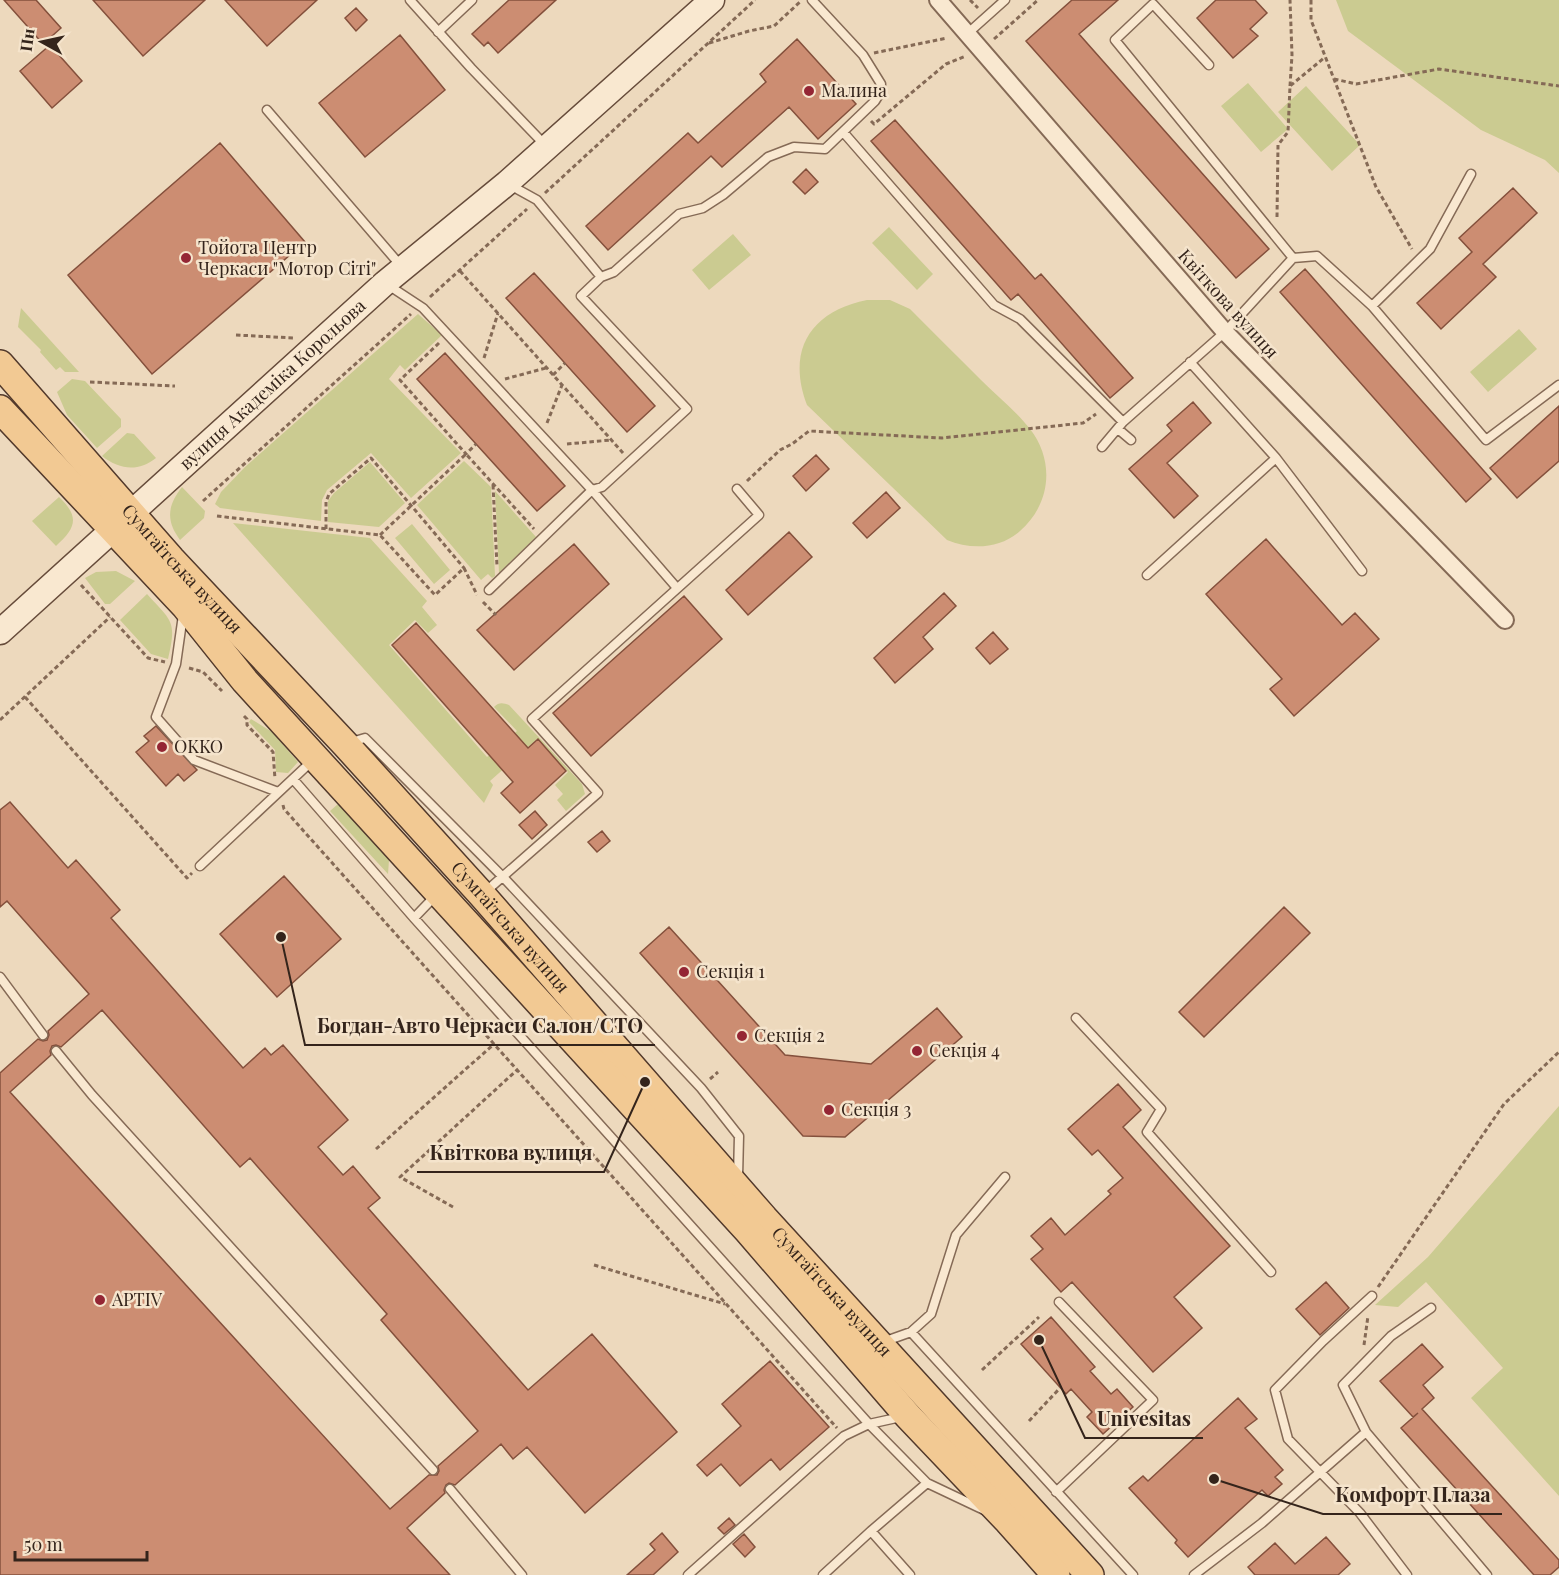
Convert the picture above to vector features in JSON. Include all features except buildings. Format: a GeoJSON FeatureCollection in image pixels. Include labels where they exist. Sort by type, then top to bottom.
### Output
{"type":"FeatureCollection","features":[{"type":"Feature","properties":{"kind":"main road","name":"Сумгаїтська вулиця"},"geometry":{"type":"LineString","coordinates":[[0,364],[244,681],[438,892],[801,1274],[880,1342],[1090,1575]]}},
{"type":"Feature","properties":{"kind":"main road","name":"Сумгаїтська вулиця"},"geometry":{"type":"LineString","coordinates":[[0,409],[123,521],[171,559],[345,744],[482,895],[738,1188],[908,1416],[1056,1575]]}},
{"type":"Feature","properties":{"kind":"street","name":"Квіткова вулиця"},"geometry":{"type":"LineString","coordinates":[[938,0],[1225,332],[1505,620]]}},
{"type":"Feature","properties":{"kind":"street","name":"вулиця Академіка Корольова"},"geometry":{"type":"LineString","coordinates":[[0,632],[323,339],[394,276],[507,183],[707,2]]}},
{"type":"Feature","properties":{"kind":"lane"},"geometry":{"type":"LineString","coordinates":[[410,0],[547,147]]}},
{"type":"Feature","properties":{"kind":"lane"},"geometry":{"type":"LineString","coordinates":[[438,32],[472,0]]}},
{"type":"Feature","properties":{"kind":"lane"},"geometry":{"type":"LineString","coordinates":[[489,590],[592,490],[602,487],[687,409],[581,296],[601,277],[614,272],[680,214],[703,208],[723,195],[768,157],[794,147],[825,149],[875,101],[882,84],[863,55],[812,0]]}},
{"type":"Feature","properties":{"kind":"lane"},"geometry":{"type":"LineString","coordinates":[[967,34],[1005,0]]}},
{"type":"Feature","properties":{"kind":"lane"},"geometry":{"type":"LineString","coordinates":[[1209,65],[1153,4],[1115,40],[1293,258]]}},
{"type":"Feature","properties":{"kind":"lane"},"geometry":{"type":"LineString","coordinates":[[267,110],[419,307],[448,335],[592,490],[677,588]]}},
{"type":"Feature","properties":{"kind":"lane"},"geometry":{"type":"LineString","coordinates":[[844,132],[994,305],[1020,319],[1108,407],[1131,440]]}},
{"type":"Feature","properties":{"kind":"lane"},"geometry":{"type":"LineString","coordinates":[[1372,306],[1430,249],[1471,174]]}},
{"type":"Feature","properties":{"kind":"lane"},"geometry":{"type":"LineString","coordinates":[[507,183],[537,200],[601,277]]}},
{"type":"Feature","properties":{"kind":"lane"},"geometry":{"type":"LineString","coordinates":[[1102,447],[1120,425],[1225,332],[1293,258],[1317,256],[1372,306],[1486,440],[1559,385]]}},
{"type":"Feature","properties":{"kind":"lane"},"geometry":{"type":"LineString","coordinates":[[1190,362],[1276,458],[1362,571]]}},
{"type":"Feature","properties":{"kind":"lane"},"geometry":{"type":"LineString","coordinates":[[1147,575],[1276,458]]}},
{"type":"Feature","properties":{"kind":"lane"},"geometry":{"type":"LineString","coordinates":[[482,895],[598,793],[532,718],[759,515],[737,489]]}},
{"type":"Feature","properties":{"kind":"lane"},"geometry":{"type":"LineString","coordinates":[[185,606],[176,664],[156,717],[194,760],[278,792]]}},
{"type":"Feature","properties":{"kind":"lane"},"geometry":{"type":"LineString","coordinates":[[345,744],[365,738],[503,877],[700,1088],[739,1136],[738,1188]]}},
{"type":"Feature","properties":{"kind":"lane"},"geometry":{"type":"LineString","coordinates":[[200,866],[316,758]]}},
{"type":"Feature","properties":{"kind":"lane"},"geometry":{"type":"LineString","coordinates":[[293,779],[414,918],[869,1424],[927,1483],[1008,1521]]}},
{"type":"Feature","properties":{"kind":"lane"},"geometry":{"type":"LineString","coordinates":[[414,918],[438,892]]}},
{"type":"Feature","properties":{"kind":"lane"},"geometry":{"type":"LineString","coordinates":[[0,977],[43,1035]]}},
{"type":"Feature","properties":{"kind":"lane"},"geometry":{"type":"LineString","coordinates":[[1076,1018],[1161,1109],[1147,1132],[1271,1272]]}},
{"type":"Feature","properties":{"kind":"lane"},"geometry":{"type":"LineString","coordinates":[[56,1051],[92,1095],[433,1470]]}},
{"type":"Feature","properties":{"kind":"lane"},"geometry":{"type":"LineString","coordinates":[[880,1342],[911,1332],[931,1314],[956,1235],[1005,1177]]}},
{"type":"Feature","properties":{"kind":"lane"},"geometry":{"type":"LineString","coordinates":[[1372,1296],[1275,1390],[1288,1439],[1360,1513],[1407,1575]]}},
{"type":"Feature","properties":{"kind":"lane"},"geometry":{"type":"LineString","coordinates":[[1056,1492],[1153,1400],[1059,1302]]}},
{"type":"Feature","properties":{"kind":"lane"},"geometry":{"type":"LineString","coordinates":[[1431,1308],[1391,1336],[1343,1385],[1366,1432],[1486,1575]]}},
{"type":"Feature","properties":{"kind":"lane"},"geometry":{"type":"LineString","coordinates":[[911,1332],[1133,1575]]}},
{"type":"Feature","properties":{"kind":"lane"},"geometry":{"type":"LineString","coordinates":[[688,1575],[844,1436],[869,1424],[908,1416]]}},
{"type":"Feature","properties":{"kind":"lane"},"geometry":{"type":"LineString","coordinates":[[1194,1575],[1320,1474],[1366,1432]]}},
{"type":"Feature","properties":{"kind":"lane"},"geometry":{"type":"LineString","coordinates":[[823,1575],[927,1483]]}},
{"type":"Feature","properties":{"kind":"lane"},"geometry":{"type":"LineString","coordinates":[[450,1489],[522,1575]]}},
{"type":"Feature","properties":{"kind":"lane"},"geometry":{"type":"LineString","coordinates":[[871,1531],[910,1575]]}},
{"type":"Feature","properties":{"kind":"path"},"geometry":{"type":"LineString","coordinates":[[203,501],[755,0]]}},
{"type":"Feature","properties":{"kind":"path"},"geometry":{"type":"LineString","coordinates":[[707,44],[748,31],[774,26],[802,0]]}},
{"type":"Feature","properties":{"kind":"path"},"geometry":{"type":"LineString","coordinates":[[864,113],[874,124],[946,64],[982,50],[1038,0]]}},
{"type":"Feature","properties":{"kind":"path"},"geometry":{"type":"LineString","coordinates":[[1276,237],[1278,145],[1288,132],[1292,55],[1290,0]]}},
{"type":"Feature","properties":{"kind":"path"},"geometry":{"type":"LineString","coordinates":[[1311,0],[1311,20],[1376,187],[1418,260]]}},
{"type":"Feature","properties":{"kind":"path"},"geometry":{"type":"LineString","coordinates":[[863,55],[967,34]]}},
{"type":"Feature","properties":{"kind":"path"},"geometry":{"type":"LineString","coordinates":[[1290,86],[1325,57]]}},
{"type":"Feature","properties":{"kind":"path"},"geometry":{"type":"LineString","coordinates":[[1334,79],[1356,84],[1438,69],[1559,86]]}},
{"type":"Feature","properties":{"kind":"path"},"geometry":{"type":"LineString","coordinates":[[459,271],[630,461]]}},
{"type":"Feature","properties":{"kind":"path"},"geometry":{"type":"LineString","coordinates":[[480,370],[498,313]]}},
{"type":"Feature","properties":{"kind":"path"},"geometry":{"type":"LineString","coordinates":[[236,334],[323,339]]}},
{"type":"Feature","properties":{"kind":"path"},"geometry":{"type":"LineString","coordinates":[[448,335],[400,380],[543,539]]}},
{"type":"Feature","properties":{"kind":"path"},"geometry":{"type":"LineString","coordinates":[[553,375],[565,363]]}},
{"type":"Feature","properties":{"kind":"path"},"geometry":{"type":"LineString","coordinates":[[492,382],[546,368]]}},
{"type":"Feature","properties":{"kind":"path"},"geometry":{"type":"LineString","coordinates":[[90,382],[175,386]]}},
{"type":"Feature","properties":{"kind":"path"},"geometry":{"type":"LineString","coordinates":[[542,436],[562,385]]}},
{"type":"Feature","properties":{"kind":"path"},"geometry":{"type":"LineString","coordinates":[[737,489],[780,450],[809,431],[942,438],[1083,423],[1108,407]]}},
{"type":"Feature","properties":{"kind":"path"},"geometry":{"type":"LineString","coordinates":[[550,446],[611,440]]}},
{"type":"Feature","properties":{"kind":"path"},"geometry":{"type":"LineString","coordinates":[[380,535],[476,444]]}},
{"type":"Feature","properties":{"kind":"path"},"geometry":{"type":"LineString","coordinates":[[326,528],[326,501],[329,494],[371,458],[464,568],[474,592],[495,615]]}},
{"type":"Feature","properties":{"kind":"path"},"geometry":{"type":"LineString","coordinates":[[493,484],[497,583]]}},
{"type":"Feature","properties":{"kind":"path"},"geometry":{"type":"LineString","coordinates":[[217,516],[380,535],[435,595],[464,568]]}},
{"type":"Feature","properties":{"kind":"path"},"geometry":{"type":"LineString","coordinates":[[78,582],[148,658],[203,672],[228,697]]}},
{"type":"Feature","properties":{"kind":"path"},"geometry":{"type":"LineString","coordinates":[[0,720],[110,616]]}},
{"type":"Feature","properties":{"kind":"path"},"geometry":{"type":"LineString","coordinates":[[25,697],[187,878],[200,866]]}},
{"type":"Feature","properties":{"kind":"path"},"geometry":{"type":"LineString","coordinates":[[241,711],[247,719],[247,725],[273,752],[273,769],[284,809],[844,1436]]}},
{"type":"Feature","properties":{"kind":"path"},"geometry":{"type":"LineString","coordinates":[[376,1149],[494,1044]]}},
{"type":"Feature","properties":{"kind":"path"},"geometry":{"type":"LineString","coordinates":[[1361,1367],[1372,1296],[1504,1104],[1559,1052]]}},
{"type":"Feature","properties":{"kind":"path"},"geometry":{"type":"LineString","coordinates":[[453,1207],[400,1177],[517,1070]]}},
{"type":"Feature","properties":{"kind":"path"},"geometry":{"type":"LineString","coordinates":[[594,1264],[727,1304]]}},
{"type":"Feature","properties":{"kind":"path"},"geometry":{"type":"LineString","coordinates":[[982,1370],[1039,1317]]}},
{"type":"Feature","properties":{"kind":"path"},"geometry":{"type":"LineString","coordinates":[[1029,1421],[1060,1388]]}},
{"type":"Feature","properties":{"kind":"green space"},"geometry":{"type":"Polygon","coordinates":[[[1336,0],[1559,0],[1559,173],[1545,160],[1481,130],[1348,31],[1336,0]]]}},
{"type":"Feature","properties":{"kind":"green space"},"geometry":{"type":"Polygon","coordinates":[[[1248,83],[1288,129],[1261,152],[1221,106],[1248,83]]]}},
{"type":"Feature","properties":{"kind":"green space"},"geometry":{"type":"Polygon","coordinates":[[[1306,86],[1360,145],[1332,171],[1278,112],[1306,86]]]}},
{"type":"Feature","properties":{"kind":"green space"},"geometry":{"type":"Polygon","coordinates":[[[889,227],[933,274],[917,290],[872,243],[889,227]]]}},
{"type":"Feature","properties":{"kind":"green space"},"geometry":{"type":"Polygon","coordinates":[[[733,234],[751,255],[709,290],[692,270],[733,234]]]}},
{"type":"Feature","properties":{"kind":"green space"},"geometry":{"type":"Polygon","coordinates":[[[867,300],[890,300],[910,309],[1019,416],[1038,441],[1046,468],[1043,495],[1030,520],[1012,537],[985,546],[966,545],[947,540],[807,405],[801,385],[800,367],[802,351],[808,336],[831,313],[847,305],[867,300]]]}},
{"type":"Feature","properties":{"kind":"green space"},"geometry":{"type":"Polygon","coordinates":[[[21,308],[79,372],[65,372],[60,367],[56,370],[40,352],[41,350],[18,327],[21,308]]]}},
{"type":"Feature","properties":{"kind":"green space"},"geometry":{"type":"Polygon","coordinates":[[[418,314],[442,335],[405,370],[400,365],[389,379],[461,453],[411,498],[371,453],[327,490],[322,500],[321,521],[220,508],[215,504],[221,492],[245,467],[418,314]]]}},
{"type":"Feature","properties":{"kind":"green space"},"geometry":{"type":"Polygon","coordinates":[[[1519,329],[1537,349],[1488,392],[1470,372],[1519,329]]]}},
{"type":"Feature","properties":{"kind":"green space"},"geometry":{"type":"Polygon","coordinates":[[[72,379],[85,381],[121,419],[121,427],[97,448],[67,415],[57,392],[72,379]]]}},
{"type":"Feature","properties":{"kind":"green space"},"geometry":{"type":"Polygon","coordinates":[[[127,433],[134,434],[156,458],[142,466],[129,467],[116,464],[102,456],[127,433]]]}},
{"type":"Feature","properties":{"kind":"green space"},"geometry":{"type":"Polygon","coordinates":[[[464,461],[491,487],[495,576],[492,578],[488,574],[481,580],[417,505],[464,461]]]}},
{"type":"Feature","properties":{"kind":"green space"},"geometry":{"type":"Polygon","coordinates":[[[370,462],[405,503],[379,527],[328,522],[328,501],[370,462]]]}},
{"type":"Feature","properties":{"kind":"green space"},"geometry":{"type":"Polygon","coordinates":[[[182,487],[205,511],[204,518],[180,540],[172,526],[170,514],[173,501],[182,487]]]}},
{"type":"Feature","properties":{"kind":"green space"},"geometry":{"type":"Polygon","coordinates":[[[495,491],[536,537],[499,573],[495,491]]]}},
{"type":"Feature","properties":{"kind":"green space"},"geometry":{"type":"Polygon","coordinates":[[[59,497],[70,511],[73,522],[68,534],[56,546],[32,521],[59,497]]]}},
{"type":"Feature","properties":{"kind":"green space"},"geometry":{"type":"Polygon","coordinates":[[[233,523],[370,538],[427,601],[422,607],[437,625],[428,633],[415,620],[389,645],[487,757],[517,731],[494,707],[501,703],[509,705],[582,784],[585,794],[566,811],[557,800],[563,794],[555,785],[568,772],[537,739],[490,781],[493,785],[484,803],[233,523]]]}},
{"type":"Feature","properties":{"kind":"green space"},"geometry":{"type":"Polygon","coordinates":[[[412,524],[450,570],[434,584],[395,538],[412,524]]]}},
{"type":"Feature","properties":{"kind":"green space"},"geometry":{"type":"Polygon","coordinates":[[[116,571],[135,581],[110,604],[105,604],[85,578],[96,572],[116,571]]]}},
{"type":"Feature","properties":{"kind":"green space"},"geometry":{"type":"Polygon","coordinates":[[[147,594],[170,622],[172,636],[168,659],[151,654],[120,620],[147,594]]]}},
{"type":"Feature","properties":{"kind":"green space"},"geometry":{"type":"Polygon","coordinates":[[[251,719],[272,732],[298,762],[288,773],[276,772],[275,750],[249,722],[251,719]]]}},
{"type":"Feature","properties":{"kind":"green space"},"geometry":{"type":"Polygon","coordinates":[[[338,804],[389,860],[388,874],[330,811],[338,804]]]}},
{"type":"Feature","properties":{"kind":"green space"},"geometry":{"type":"Polygon","coordinates":[[[1559,1106],[1559,1496],[1471,1398],[1503,1368],[1426,1282],[1398,1307],[1375,1305],[1428,1257],[1559,1106]]]}},
{"type":"Feature","properties":{"kind":"place","name":"Малина"},"geometry":{"type":"Point","coordinates":[809,91]}},
{"type":"Feature","properties":{"kind":"place","name":"Тойота Центр Черкаси \"Мотор Сіті\""},"geometry":{"type":"Point","coordinates":[186,258]}},
{"type":"Feature","properties":{"kind":"place","name":"OKKO"},"geometry":{"type":"Point","coordinates":[162,747]}},
{"type":"Feature","properties":{"kind":"place","name":"Богдан-Авто Черкаси Салон/СТО"},"geometry":{"type":"Point","coordinates":[281,937]}},
{"type":"Feature","properties":{"kind":"place","name":"Секція 1"},"geometry":{"type":"Point","coordinates":[684,972]}},
{"type":"Feature","properties":{"kind":"place","name":"Секція 2"},"geometry":{"type":"Point","coordinates":[742,1036]}},
{"type":"Feature","properties":{"kind":"place","name":"Секція 4"},"geometry":{"type":"Point","coordinates":[917,1051]}},
{"type":"Feature","properties":{"kind":"place","name":"Квіткова вулиця"},"geometry":{"type":"Point","coordinates":[645,1082]}},
{"type":"Feature","properties":{"kind":"place","name":"Секція 3"},"geometry":{"type":"Point","coordinates":[829,1110]}},
{"type":"Feature","properties":{"kind":"place","name":"APTIV"},"geometry":{"type":"Point","coordinates":[100,1300]}},
{"type":"Feature","properties":{"kind":"place","name":"Univesitas"},"geometry":{"type":"Point","coordinates":[1039,1340]}},
{"type":"Feature","properties":{"kind":"place","name":"Комфорт Плаза"},"geometry":{"type":"Point","coordinates":[1214,1479]}}]}
